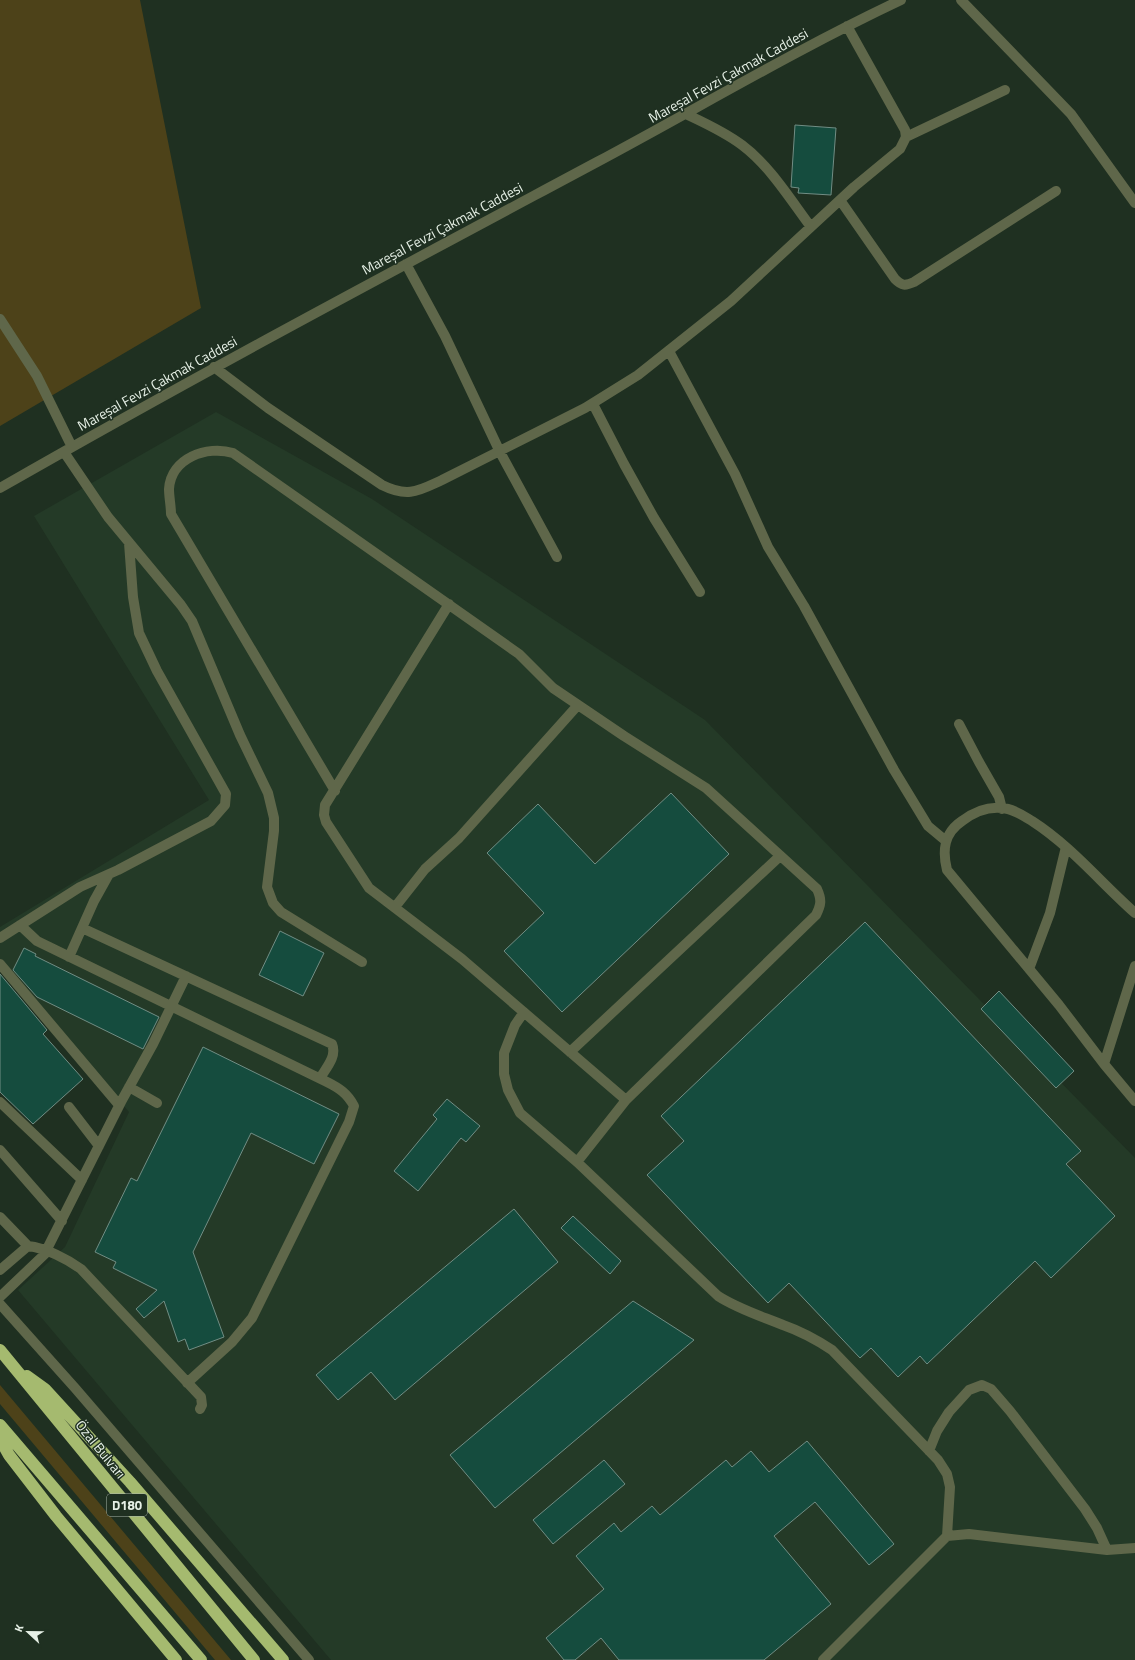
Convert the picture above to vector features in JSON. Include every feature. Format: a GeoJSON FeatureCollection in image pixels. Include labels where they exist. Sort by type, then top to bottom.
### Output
{"type":"FeatureCollection","features":[{"type":"Feature","properties":{"kind":"highway","name":"Özal Bulvarı"},"geometry":{"type":"LineString","coordinates":[[0,1350],[254,1660]]}},
{"type":"Feature","properties":{"kind":"highway","name":"D180"},"geometry":{"type":"LineString","coordinates":[[15,1368],[45,1389],[130,1482],[283,1660]]}},
{"type":"Feature","properties":{"kind":"highway"},"geometry":{"type":"LineString","coordinates":[[0,1425],[201,1660]]}},
{"type":"Feature","properties":{"kind":"highway"},"geometry":{"type":"LineString","coordinates":[[0,1439],[9,1455],[56,1516],[176,1660]]}},
{"type":"Feature","properties":{"kind":"street","name":"Mareşal Fevzi Çakmak Caddesi"},"geometry":{"type":"LineString","coordinates":[[0,488],[214,367],[847,26],[901,0]]}},
{"type":"Feature","properties":{"kind":"street"},"geometry":{"type":"LineString","coordinates":[[961,0],[1071,114],[1135,203]]}},
{"type":"Feature","properties":{"kind":"street"},"geometry":{"type":"LineString","coordinates":[[214,367],[301,431],[382,485],[401,493],[420,490],[500,452],[593,404],[638,375],[731,301],[840,200],[900,149],[906,137],[905,130],[847,26]]}},
{"type":"Feature","properties":{"kind":"street"},"geometry":{"type":"LineString","coordinates":[[906,137],[1005,90]]}},
{"type":"Feature","properties":{"kind":"street"},"geometry":{"type":"LineString","coordinates":[[686,114],[721,131],[742,145],[757,158],[811,227]]}},
{"type":"Feature","properties":{"kind":"street"},"geometry":{"type":"LineString","coordinates":[[840,200],[895,279],[901,285],[907,285],[1056,191]]}},
{"type":"Feature","properties":{"kind":"street"},"geometry":{"type":"LineString","coordinates":[[406,264],[445,336],[500,452],[556,557]]}},
{"type":"Feature","properties":{"kind":"street"},"geometry":{"type":"LineString","coordinates":[[0,319],[37,376],[68,449],[108,517],[181,605],[192,621],[240,735],[268,793],[274,818],[274,831],[267,887],[273,903],[281,912],[362,962]]}},
{"type":"Feature","properties":{"kind":"street"},"geometry":{"type":"LineString","coordinates":[[669,351],[735,474],[768,547],[804,606],[894,770],[928,826],[946,841]]}},
{"type":"Feature","properties":{"kind":"street"},"geometry":{"type":"LineString","coordinates":[[593,404],[654,518],[700,592]]}},
{"type":"Feature","properties":{"kind":"street"},"geometry":{"type":"LineString","coordinates":[[335,791],[171,514],[169,489],[171,479],[186,459],[206,451],[218,449],[233,453],[520,654],[553,688],[624,736],[706,788],[816,889],[821,898],[821,904],[816,915],[626,1100],[577,1162]]}},
{"type":"Feature","properties":{"kind":"street"},"geometry":{"type":"LineString","coordinates":[[0,938],[80,887],[109,874],[211,821],[225,805],[226,794],[157,671],[139,633],[133,597],[129,543]]}},
{"type":"Feature","properties":{"kind":"street"},"geometry":{"type":"LineString","coordinates":[[449,604],[325,805],[324,815],[326,822],[369,888],[462,959],[626,1100]]}},
{"type":"Feature","properties":{"kind":"street"},"geometry":{"type":"LineString","coordinates":[[395,907],[417,878],[464,832],[578,705]]}},
{"type":"Feature","properties":{"kind":"street"},"geometry":{"type":"LineString","coordinates":[[959,724],[999,797],[1002,808]]}},
{"type":"Feature","properties":{"kind":"street"},"geometry":{"type":"LineString","coordinates":[[1134,1096],[1104,1064],[1059,1005],[947,870],[944,856],[946,841],[960,822],[971,814],[981,810],[1002,808],[1016,812],[1048,832],[1066,847],[1135,913]]}},
{"type":"Feature","properties":{"kind":"street"},"geometry":{"type":"LineString","coordinates":[[1029,969],[1050,912],[1066,847]]}},
{"type":"Feature","properties":{"kind":"street"},"geometry":{"type":"LineString","coordinates":[[570,1052],[780,856]]}},
{"type":"Feature","properties":{"kind":"street"},"geometry":{"type":"LineString","coordinates":[[69,957],[94,900],[109,874]]}},
{"type":"Feature","properties":{"kind":"street"},"geometry":{"type":"LineString","coordinates":[[20,925],[37,941],[320,1078],[341,1090],[348,1096],[354,1106],[349,1122],[252,1318],[232,1342],[187,1383]]}},
{"type":"Feature","properties":{"kind":"street"},"geometry":{"type":"LineString","coordinates":[[82,928],[332,1044],[334,1050],[333,1056],[320,1078]]}},
{"type":"Feature","properties":{"kind":"street"},"geometry":{"type":"LineString","coordinates":[[0,964],[119,1105]]}},
{"type":"Feature","properties":{"kind":"street"},"geometry":{"type":"LineString","coordinates":[[1104,1064],[1135,966]]}},
{"type":"Feature","properties":{"kind":"street"},"geometry":{"type":"LineString","coordinates":[[0,1298],[47,1252],[119,1105],[153,1044],[186,976]]}},
{"type":"Feature","properties":{"kind":"street"},"geometry":{"type":"LineString","coordinates":[[524,1012],[515,1025],[504,1053],[504,1074],[508,1090],[520,1113],[577,1162],[718,1296],[758,1316],[784,1325],[815,1339],[832,1350],[938,1460],[947,1474],[950,1487],[947,1536]]}},
{"type":"Feature","properties":{"kind":"street"},"geometry":{"type":"LineString","coordinates":[[129,1087],[157,1103]]}},
{"type":"Feature","properties":{"kind":"street"},"geometry":{"type":"LineString","coordinates":[[0,1102],[82,1180]]}},
{"type":"Feature","properties":{"kind":"street"},"geometry":{"type":"LineString","coordinates":[[69,1107],[99,1146]]}},
{"type":"Feature","properties":{"kind":"street"},"geometry":{"type":"LineString","coordinates":[[0,1150],[62,1221]]}},
{"type":"Feature","properties":{"kind":"street"},"geometry":{"type":"LineString","coordinates":[[0,1217],[28,1246],[47,1252],[73,1264],[86,1273],[200,1397],[202,1405],[200,1409]]}},
{"type":"Feature","properties":{"kind":"street"},"geometry":{"type":"LineString","coordinates":[[0,1270],[28,1246]]}},
{"type":"Feature","properties":{"kind":"street"},"geometry":{"type":"LineString","coordinates":[[0,1304],[75,1388],[309,1660]]}},
{"type":"Feature","properties":{"kind":"street"},"geometry":{"type":"LineString","coordinates":[[929,1451],[937,1431],[949,1412],[969,1390],[982,1386],[991,1389],[1010,1411],[1085,1509],[1097,1528],[1106,1550]]}},
{"type":"Feature","properties":{"kind":"street"},"geometry":{"type":"LineString","coordinates":[[823,1660],[947,1536],[969,1534],[1106,1550],[1135,1548]]}},
{"type":"Feature","properties":{"kind":"shaded area"},"geometry":{"type":"Polygon","coordinates":[[[0,0],[140,0],[201,308],[0,426],[0,0]]]}},
{"type":"Feature","properties":{"kind":"shaded area"},"geometry":{"type":"Polygon","coordinates":[[[216,412],[372,499],[705,720],[1135,1158],[1135,1660],[331,1660],[18,1290],[65,1247],[129,1112],[0,962],[0,927],[209,800],[34,516],[216,412]]]}},
{"type":"Feature","properties":{"kind":"shaded area"},"geometry":{"type":"Polygon","coordinates":[[[0,1385],[231,1660],[215,1660],[0,1404],[0,1385]]]}},
{"type":"Feature","properties":{"kind":"building"},"geometry":{"type":"Polygon","coordinates":[[[795,125],[836,128],[831,195],[798,193],[799,188],[791,187],[795,125]]]}},
{"type":"Feature","properties":{"kind":"building"},"geometry":{"type":"Polygon","coordinates":[[[671,793],[729,854],[562,1012],[504,951],[544,913],[487,853],[538,804],[595,864],[671,793]]]}},
{"type":"Feature","properties":{"kind":"building"},"geometry":{"type":"Polygon","coordinates":[[[865,922],[1081,1151],[1066,1164],[1115,1216],[1051,1278],[1035,1261],[927,1364],[920,1356],[898,1377],[871,1348],[860,1358],[789,1283],[768,1303],[647,1175],[684,1141],[661,1116],[865,922]]]}},
{"type":"Feature","properties":{"kind":"building"},"geometry":{"type":"Polygon","coordinates":[[[280,931],[324,953],[303,996],[259,975],[280,931]]]}},
{"type":"Feature","properties":{"kind":"building"},"geometry":{"type":"Polygon","coordinates":[[[24,948],[36,954],[35,956],[159,1017],[143,1049],[37,997],[13,970],[24,948]]]}},
{"type":"Feature","properties":{"kind":"building"},"geometry":{"type":"Polygon","coordinates":[[[0,974],[47,1030],[43,1034],[83,1079],[33,1124],[0,1092],[0,974]]]}},
{"type":"Feature","properties":{"kind":"building"},"geometry":{"type":"Polygon","coordinates":[[[999,991],[1074,1071],[1056,1088],[981,1009],[999,991]]]}},
{"type":"Feature","properties":{"kind":"building"},"geometry":{"type":"Polygon","coordinates":[[[203,1047],[339,1114],[314,1164],[251,1133],[193,1252],[224,1337],[189,1350],[185,1339],[178,1342],[164,1301],[144,1318],[136,1309],[157,1290],[113,1268],[116,1262],[95,1252],[131,1178],[137,1181],[203,1047]]]}},
{"type":"Feature","properties":{"kind":"building"},"geometry":{"type":"Polygon","coordinates":[[[447,1099],[480,1126],[466,1142],[461,1138],[418,1191],[394,1171],[437,1119],[433,1115],[447,1099]]]}},
{"type":"Feature","properties":{"kind":"building"},"geometry":{"type":"Polygon","coordinates":[[[514,1209],[558,1262],[395,1400],[371,1372],[338,1400],[316,1375],[514,1209]]]}},
{"type":"Feature","properties":{"kind":"building"},"geometry":{"type":"Polygon","coordinates":[[[573,1216],[621,1261],[610,1274],[561,1228],[573,1216]]]}},
{"type":"Feature","properties":{"kind":"building"},"geometry":{"type":"Polygon","coordinates":[[[633,1301],[694,1340],[495,1508],[450,1455],[633,1301]]]}},
{"type":"Feature","properties":{"kind":"building"},"geometry":{"type":"Polygon","coordinates":[[[807,1441],[894,1544],[869,1565],[815,1502],[774,1536],[831,1604],[764,1660],[619,1660],[601,1638],[575,1660],[564,1660],[546,1638],[604,1589],[576,1556],[614,1523],[621,1532],[652,1506],[660,1515],[726,1460],[732,1467],[751,1451],[769,1472],[807,1441]]]}},
{"type":"Feature","properties":{"kind":"building"},"geometry":{"type":"Polygon","coordinates":[[[604,1460],[625,1484],[553,1544],[533,1520],[604,1460]]]}}]}
